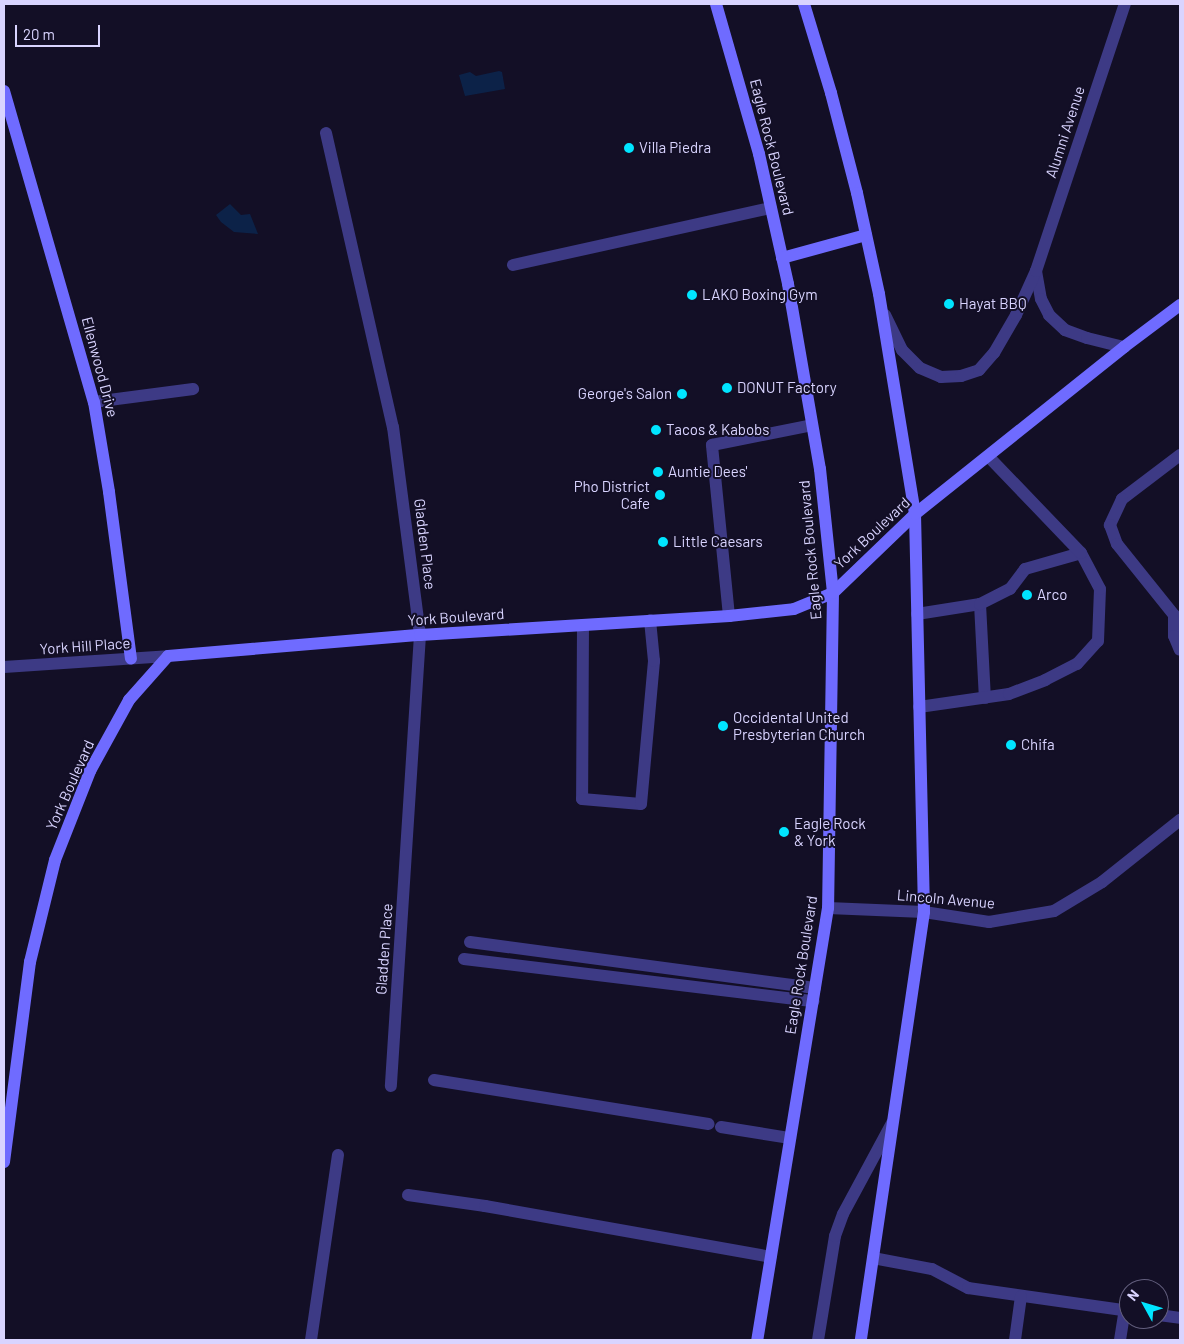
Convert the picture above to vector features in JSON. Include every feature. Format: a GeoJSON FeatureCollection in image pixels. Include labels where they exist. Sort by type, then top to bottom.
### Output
{"type":"FeatureCollection","features":[{"type":"Feature","properties":{"kind":"main road","name":"Eagle Rock Boulevard"},"geometry":{"type":"LineString","coordinates":[[716,4],[759,154],[782,258],[820,469],[833,592],[828,908],[756,1340]]}},
{"type":"Feature","properties":{"kind":"main road"},"geometry":{"type":"LineString","coordinates":[[804,4],[831,93],[866,235],[878,294],[915,514],[924,912],[861,1340]]}},
{"type":"Feature","properties":{"kind":"main road","name":"Ellenwood Drive"},"geometry":{"type":"LineString","coordinates":[[4,91],[94,402],[109,492],[131,659]]}},
{"type":"Feature","properties":{"kind":"main road"},"geometry":{"type":"LineString","coordinates":[[782,258],[866,235]]}},
{"type":"Feature","properties":{"kind":"main road","name":"York Boulevard"},"geometry":{"type":"LineString","coordinates":[[4,1162],[30,962],[55,860],[90,771],[125,708],[168,656],[420,635],[729,616],[794,609],[833,592],[915,514],[1124,347],[1180,305]]}},
{"type":"Feature","properties":{"kind":"street","name":"Alumni Avenue"},"geometry":{"type":"LineString","coordinates":[[878,294],[888,325],[902,350],[920,368],[941,376],[961,376],[979,370],[994,353],[1016,314],[1036,271],[1125,4]]}},
{"type":"Feature","properties":{"kind":"street","name":"Gladden Place"},"geometry":{"type":"LineString","coordinates":[[326,133],[393,427],[420,635],[391,1086]]}},
{"type":"Feature","properties":{"kind":"street"},"geometry":{"type":"LineString","coordinates":[[513,266],[771,208]]}},
{"type":"Feature","properties":{"kind":"street","name":"Alumni Avenue"},"geometry":{"type":"LineString","coordinates":[[1036,271],[1041,298],[1045,307],[1049,315],[1065,330],[1087,338],[1124,347]]}},
{"type":"Feature","properties":{"kind":"street"},"geometry":{"type":"LineString","coordinates":[[94,402],[193,389]]}},
{"type":"Feature","properties":{"kind":"street"},"geometry":{"type":"LineString","coordinates":[[729,616],[712,445],[812,425]]}},
{"type":"Feature","properties":{"kind":"street"},"geometry":{"type":"LineString","coordinates":[[1180,455],[1122,499],[1110,525],[1117,544],[1174,614],[1174,636],[1180,650]]}},
{"type":"Feature","properties":{"kind":"street"},"geometry":{"type":"LineString","coordinates":[[919,708],[1009,694],[1046,680],[1077,664],[1098,641],[1100,589],[1081,553],[988,456]]}},
{"type":"Feature","properties":{"kind":"street"},"geometry":{"type":"LineString","coordinates":[[917,614],[980,604],[1010,589],[1025,569],[1081,553]]}},
{"type":"Feature","properties":{"kind":"street"},"geometry":{"type":"LineString","coordinates":[[980,604],[985,698]]}},
{"type":"Feature","properties":{"kind":"street"},"geometry":{"type":"LineString","coordinates":[[583,625],[582,799],[641,804],[654,661],[650,620]]}},
{"type":"Feature","properties":{"kind":"street","name":"York Hill Place"},"geometry":{"type":"LineString","coordinates":[[4,667],[168,656]]}},
{"type":"Feature","properties":{"kind":"street","name":"Lincoln Avenue"},"geometry":{"type":"LineString","coordinates":[[828,908],[924,912],[989,922],[1054,911],[1102,882],[1180,820]]}},
{"type":"Feature","properties":{"kind":"street"},"geometry":{"type":"LineString","coordinates":[[470,942],[814,995]]}},
{"type":"Feature","properties":{"kind":"street"},"geometry":{"type":"LineString","coordinates":[[464,959],[814,995]]}},
{"type":"Feature","properties":{"kind":"street"},"geometry":{"type":"LineString","coordinates":[[434,1080],[708,1124]]}},
{"type":"Feature","properties":{"kind":"street"},"geometry":{"type":"LineString","coordinates":[[818,1340],[835,1236],[843,1214],[893,1122]]}},
{"type":"Feature","properties":{"kind":"street"},"geometry":{"type":"LineString","coordinates":[[721,1127],[790,1138]]}},
{"type":"Feature","properties":{"kind":"street"},"geometry":{"type":"LineString","coordinates":[[311,1340],[338,1154]]}},
{"type":"Feature","properties":{"kind":"street"},"geometry":{"type":"LineString","coordinates":[[408,1195],[485,1206],[770,1257]]}},
{"type":"Feature","properties":{"kind":"street"},"geometry":{"type":"LineString","coordinates":[[873,1258],[932,1269],[968,1288],[1119,1309]]}},
{"type":"Feature","properties":{"kind":"street"},"geometry":{"type":"LineString","coordinates":[[1015,1340],[1021,1296]]}},
{"type":"Feature","properties":{"kind":"water"},"geometry":{"type":"Polygon","coordinates":[[[470,72],[476,76],[502,72],[505,89],[465,96],[459,75],[470,72]]]}},
{"type":"Feature","properties":{"kind":"water"},"geometry":{"type":"Polygon","coordinates":[[[230,204],[241,215],[250,214],[258,234],[234,232],[221,222],[216,215],[230,204]]]}},
{"type":"Feature","properties":{"kind":"place","name":"Villa Piedra"},"geometry":{"type":"Point","coordinates":[629,148]}},
{"type":"Feature","properties":{"kind":"place","name":"LAKO Boxing Gym"},"geometry":{"type":"Point","coordinates":[692,295]}},
{"type":"Feature","properties":{"kind":"place","name":"Hayat BBQ"},"geometry":{"type":"Point","coordinates":[949,304]}},
{"type":"Feature","properties":{"kind":"place","name":"DONUT Factory"},"geometry":{"type":"Point","coordinates":[727,388]}},
{"type":"Feature","properties":{"kind":"place","name":"George's Salon"},"geometry":{"type":"Point","coordinates":[682,394]}},
{"type":"Feature","properties":{"kind":"place","name":"Tacos & Kabobs"},"geometry":{"type":"Point","coordinates":[656,430]}},
{"type":"Feature","properties":{"kind":"place","name":"Auntie Dees'"},"geometry":{"type":"Point","coordinates":[658,472]}},
{"type":"Feature","properties":{"kind":"place","name":"Pho District Cafe"},"geometry":{"type":"Point","coordinates":[660,495]}},
{"type":"Feature","properties":{"kind":"place","name":"Little Caesars"},"geometry":{"type":"Point","coordinates":[663,542]}},
{"type":"Feature","properties":{"kind":"place","name":"Arco"},"geometry":{"type":"Point","coordinates":[1027,595]}},
{"type":"Feature","properties":{"kind":"place","name":"Occidental United Presbyterian Church"},"geometry":{"type":"Point","coordinates":[723,726]}},
{"type":"Feature","properties":{"kind":"place","name":"Chifa"},"geometry":{"type":"Point","coordinates":[1011,745]}},
{"type":"Feature","properties":{"kind":"place","name":"Eagle Rock & York"},"geometry":{"type":"Point","coordinates":[784,832]}}]}
